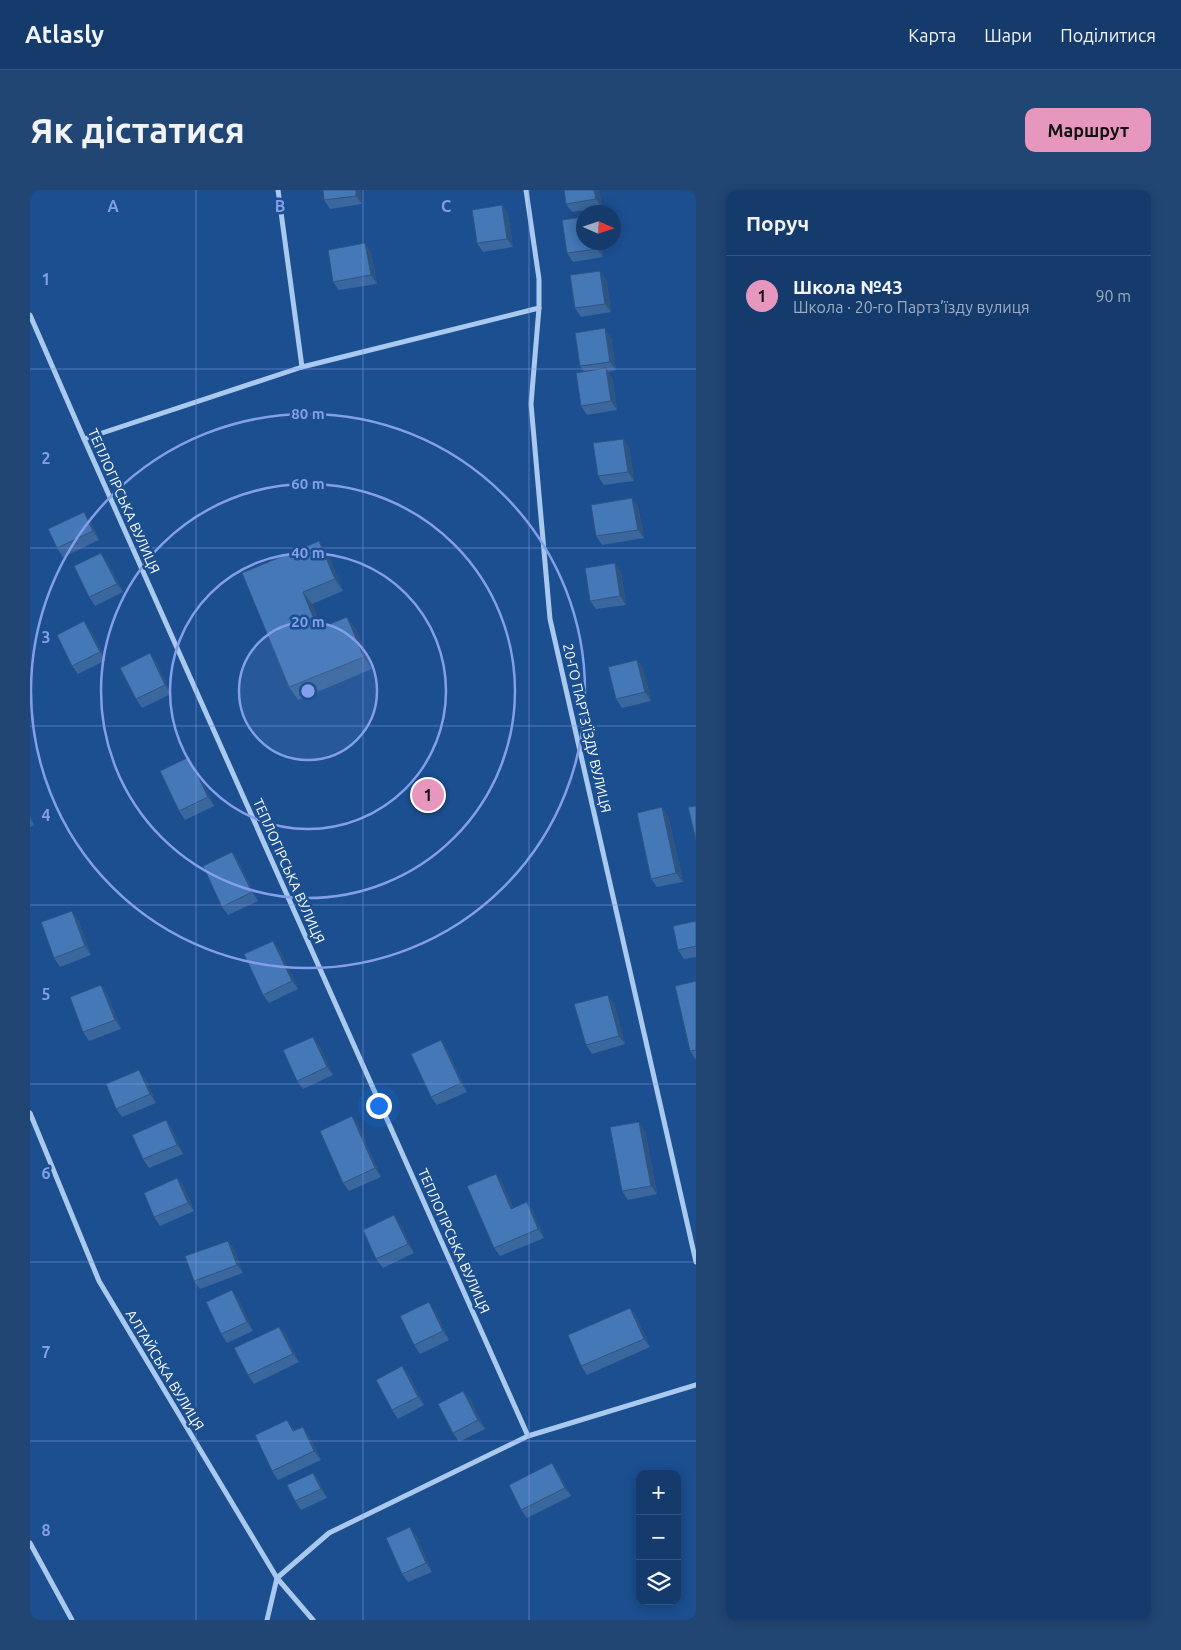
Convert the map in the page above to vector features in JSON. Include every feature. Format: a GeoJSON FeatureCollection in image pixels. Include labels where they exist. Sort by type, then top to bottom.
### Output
{"type":"FeatureCollection","features":[{"type":"Feature","properties":{"kind":"street"},"geometry":{"type":"LineString","coordinates":[[278,190],[302,366]]}},
{"type":"Feature","properties":{"kind":"street","name":"20-ГО ПАРТЗ’ЇЗДУ ВУЛИЦЯ"},"geometry":{"type":"LineString","coordinates":[[526,190],[539,279],[539,308],[531,404],[550,619],[696,1262]]}},
{"type":"Feature","properties":{"kind":"street"},"geometry":{"type":"LineString","coordinates":[[84,440],[302,366],[539,308]]}},
{"type":"Feature","properties":{"kind":"street","name":"ТЕПЛОГІРСЬКА ВУЛИЦЯ"},"geometry":{"type":"LineString","coordinates":[[30,314],[84,440],[528,1436]]}},
{"type":"Feature","properties":{"kind":"street","name":"АЛТАЙСЬКА ВУЛИЦЯ"},"geometry":{"type":"LineString","coordinates":[[30,1113],[99,1281],[277,1578],[313,1620]]}},
{"type":"Feature","properties":{"kind":"street"},"geometry":{"type":"LineString","coordinates":[[266,1620],[277,1578],[329,1533],[528,1436],[696,1385]]}},
{"type":"Feature","properties":{"kind":"street"},"geometry":{"type":"LineString","coordinates":[[30,1543],[72,1620]]}},
{"type":"Feature","properties":{"kind":"building"},"geometry":{"type":"Polygon","coordinates":[[[323,190],[356,190],[356,196],[324,200],[323,190]]]}},
{"type":"Feature","properties":{"kind":"building"},"geometry":{"type":"Polygon","coordinates":[[[564,190],[594,190],[596,199],[566,204],[564,190]]]}},
{"type":"Feature","properties":{"kind":"building"},"geometry":{"type":"Polygon","coordinates":[[[502,205],[507,239],[477,243],[472,210],[502,205]]]}},
{"type":"Feature","properties":{"kind":"building"},"geometry":{"type":"Polygon","coordinates":[[[576,218],[576,250],[590,250],[567,253],[562,220],[576,218]]]}},
{"type":"Feature","properties":{"kind":"building"},"geometry":{"type":"Polygon","coordinates":[[[365,243],[371,275],[333,282],[328,250],[365,243]]]}},
{"type":"Feature","properties":{"kind":"building"},"geometry":{"type":"Polygon","coordinates":[[[600,271],[605,304],[575,308],[570,275],[600,271]]]}},
{"type":"Feature","properties":{"kind":"building"},"geometry":{"type":"Polygon","coordinates":[[[605,328],[610,362],[580,366],[575,333],[605,328]]]}},
{"type":"Feature","properties":{"kind":"building"},"geometry":{"type":"Polygon","coordinates":[[[606,368],[611,401],[581,406],[576,373],[606,368]]]}},
{"type":"Feature","properties":{"kind":"building"},"geometry":{"type":"Polygon","coordinates":[[[623,439],[628,472],[598,476],[593,443],[623,439]]]}},
{"type":"Feature","properties":{"kind":"building"},"geometry":{"type":"Polygon","coordinates":[[[632,498],[638,530],[596,536],[591,505],[632,498]]]}},
{"type":"Feature","properties":{"kind":"building"},"geometry":{"type":"Polygon","coordinates":[[[84,512],[93,531],[57,548],[48,529],[84,512]]]}},
{"type":"Feature","properties":{"kind":"building"},"geometry":{"type":"Polygon","coordinates":[[[319,541],[335,579],[303,592],[318,629],[347,617],[364,657],[289,687],[242,573],[319,541]]]}},
{"type":"Feature","properties":{"kind":"building"},"geometry":{"type":"Polygon","coordinates":[[[101,553],[117,584],[89,597],[74,566],[101,553]]]}},
{"type":"Feature","properties":{"kind":"building"},"geometry":{"type":"Polygon","coordinates":[[[615,563],[620,596],[590,601],[585,568],[615,563]]]}},
{"type":"Feature","properties":{"kind":"building"},"geometry":{"type":"Polygon","coordinates":[[[84,621],[100,652],[72,666],[57,635],[84,621]]]}},
{"type":"Feature","properties":{"kind":"building"},"geometry":{"type":"Polygon","coordinates":[[[150,653],[165,685],[136,699],[120,668],[150,653]]]}},
{"type":"Feature","properties":{"kind":"building"},"geometry":{"type":"Polygon","coordinates":[[[637,660],[645,692],[616,699],[608,667],[637,660]]]}},
{"type":"Feature","properties":{"kind":"building"},"geometry":{"type":"Polygon","coordinates":[[[189,757],[208,797],[179,811],[160,771],[189,757]]]}},
{"type":"Feature","properties":{"kind":"building"},"geometry":{"type":"Polygon","coordinates":[[[696,806],[696,840],[688,807],[696,806]]]}},
{"type":"Feature","properties":{"kind":"building"},"geometry":{"type":"Polygon","coordinates":[[[662,807],[676,873],[651,879],[637,813],[662,807]]]}},
{"type":"Feature","properties":{"kind":"building"},"geometry":{"type":"Polygon","coordinates":[[[232,852],[252,892],[222,907],[203,866],[232,852]]]}},
{"type":"Feature","properties":{"kind":"building"},"geometry":{"type":"Polygon","coordinates":[[[72,911],[85,946],[54,958],[41,922],[72,911]]]}},
{"type":"Feature","properties":{"kind":"building"},"geometry":{"type":"Polygon","coordinates":[[[696,921],[696,946],[678,950],[673,926],[696,921]]]}},
{"type":"Feature","properties":{"kind":"building"},"geometry":{"type":"Polygon","coordinates":[[[273,941],[292,981],[263,995],[244,954],[273,941]]]}},
{"type":"Feature","properties":{"kind":"building"},"geometry":{"type":"Polygon","coordinates":[[[696,981],[696,1050],[690,1051],[675,986],[696,981]]]}},
{"type":"Feature","properties":{"kind":"building"},"geometry":{"type":"Polygon","coordinates":[[[101,985],[115,1020],[83,1032],[70,997],[101,985]]]}},
{"type":"Feature","properties":{"kind":"building"},"geometry":{"type":"Polygon","coordinates":[[[608,995],[619,1036],[586,1045],[574,1004],[608,995]]]}},
{"type":"Feature","properties":{"kind":"building"},"geometry":{"type":"Polygon","coordinates":[[[313,1037],[327,1067],[297,1081],[283,1050],[313,1037]]]}},
{"type":"Feature","properties":{"kind":"building"},"geometry":{"type":"Polygon","coordinates":[[[441,1040],[461,1083],[431,1097],[411,1054],[441,1040]]]}},
{"type":"Feature","properties":{"kind":"building"},"geometry":{"type":"Polygon","coordinates":[[[139,1070],[150,1094],[116,1109],[106,1084],[139,1070]]]}},
{"type":"Feature","properties":{"kind":"building"},"geometry":{"type":"Polygon","coordinates":[[[352,1116],[375,1168],[343,1183],[320,1131],[352,1116]]]}},
{"type":"Feature","properties":{"kind":"building"},"geometry":{"type":"Polygon","coordinates":[[[166,1120],[177,1145],[143,1159],[132,1135],[166,1120]]]}},
{"type":"Feature","properties":{"kind":"building"},"geometry":{"type":"Polygon","coordinates":[[[639,1122],[651,1186],[622,1191],[610,1127],[639,1122]]]}},
{"type":"Feature","properties":{"kind":"building"},"geometry":{"type":"Polygon","coordinates":[[[496,1174],[511,1209],[527,1202],[538,1229],[494,1248],[467,1186],[496,1174]]]}},
{"type":"Feature","properties":{"kind":"building"},"geometry":{"type":"Polygon","coordinates":[[[177,1178],[188,1203],[154,1217],[144,1193],[177,1178]]]}},
{"type":"Feature","properties":{"kind":"building"},"geometry":{"type":"Polygon","coordinates":[[[394,1215],[408,1244],[376,1259],[363,1230],[394,1215]]]}},
{"type":"Feature","properties":{"kind":"building"},"geometry":{"type":"Polygon","coordinates":[[[228,1241],[237,1265],[194,1281],[185,1256],[228,1241]]]}},
{"type":"Feature","properties":{"kind":"building"},"geometry":{"type":"Polygon","coordinates":[[[232,1290],[247,1322],[221,1334],[206,1302],[232,1290]]]}},
{"type":"Feature","properties":{"kind":"building"},"geometry":{"type":"Polygon","coordinates":[[[429,1302],[443,1331],[414,1345],[400,1316],[429,1302]]]}},
{"type":"Feature","properties":{"kind":"building"},"geometry":{"type":"Polygon","coordinates":[[[630,1308],[644,1339],[581,1366],[568,1335],[630,1308]]]}},
{"type":"Feature","properties":{"kind":"building"},"geometry":{"type":"Polygon","coordinates":[[[279,1327],[293,1354],[248,1375],[234,1348],[279,1327]]]}},
{"type":"Feature","properties":{"kind":"building"},"geometry":{"type":"Polygon","coordinates":[[[402,1366],[418,1397],[392,1410],[376,1380],[402,1366]]]}},
{"type":"Feature","properties":{"kind":"building"},"geometry":{"type":"Polygon","coordinates":[[[463,1391],[478,1420],[453,1433],[438,1404],[463,1391]]]}},
{"type":"Feature","properties":{"kind":"building"},"geometry":{"type":"Polygon","coordinates":[[[287,1420],[293,1431],[303,1427],[314,1451],[272,1471],[255,1435],[287,1420]]]}},
{"type":"Feature","properties":{"kind":"building"},"geometry":{"type":"Polygon","coordinates":[[[552,1463],[565,1488],[521,1510],[509,1485],[552,1463]]]}},
{"type":"Feature","properties":{"kind":"building"},"geometry":{"type":"Polygon","coordinates":[[[313,1473],[321,1489],[295,1501],[287,1485],[313,1473]]]}},
{"type":"Feature","properties":{"kind":"building"},"geometry":{"type":"Polygon","coordinates":[[[410,1527],[426,1563],[402,1574],[386,1538],[410,1527]]]}},
{"type":"Feature","properties":{"kind":"place","name":"Школа №43"},"geometry":{"type":"Point","coordinates":[428,795]}}]}
